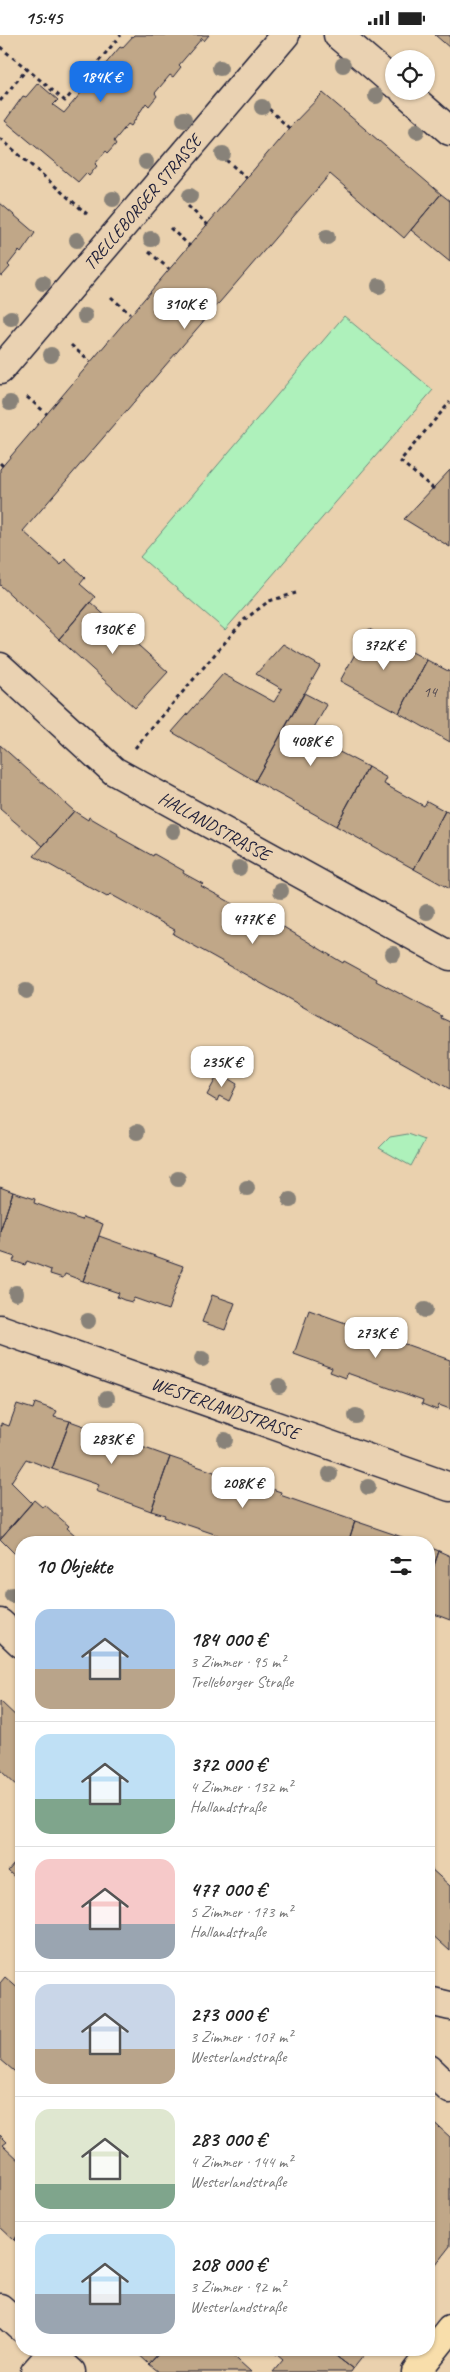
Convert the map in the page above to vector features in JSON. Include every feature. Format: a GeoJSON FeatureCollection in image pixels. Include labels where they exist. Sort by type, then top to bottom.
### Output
{"type":"FeatureCollection","features":[{"type":"Feature","properties":{"kind":"main road"},"geometry":{"type":"LineString","coordinates":[[435,2348],[450,2329]]}},
{"type":"Feature","properties":{"kind":"main road"},"geometry":{"type":"LineString","coordinates":[[416,2372],[429,2356]]}},
{"type":"Feature","properties":{"kind":"street","name":"TRELLEBORGER STRASSE"},"geometry":{"type":"LineString","coordinates":[[0,370],[285,35]]}},
{"type":"Feature","properties":{"kind":"street"},"geometry":{"type":"LineString","coordinates":[[338,35],[385,75]]}},
{"type":"Feature","properties":{"kind":"street"},"geometry":{"type":"LineString","coordinates":[[414,100],[450,131]]}},
{"type":"Feature","properties":{"kind":"street","name":"HALLANDSTRASSE"},"geometry":{"type":"LineString","coordinates":[[0,667],[114,771],[450,956]]}},
{"type":"Feature","properties":{"kind":"street","name":"WESTERLANDSTRASSE"},"geometry":{"type":"LineString","coordinates":[[0,1329],[450,1487]]}},
{"type":"Feature","properties":{"kind":"street"},"geometry":{"type":"LineString","coordinates":[[0,1623],[15,1637]]}},
{"type":"Feature","properties":{"kind":"street"},"geometry":{"type":"LineString","coordinates":[[435,2002],[450,2005]]}},
{"type":"Feature","properties":{"kind":"street"},"geometry":{"type":"LineString","coordinates":[[435,2075],[450,2089]]}},
{"type":"Feature","properties":{"kind":"street"},"geometry":{"type":"LineString","coordinates":[[0,2308],[15,2322]]}},
{"type":"Feature","properties":{"kind":"street"},"geometry":{"type":"LineString","coordinates":[[44,2359],[71,2372]]}},
{"type":"Feature","properties":{"kind":"path"},"geometry":{"type":"LineString","coordinates":[[0,47],[65,101],[121,35]]}},
{"type":"Feature","properties":{"kind":"path"},"geometry":{"type":"LineString","coordinates":[[0,101],[27,69]]}},
{"type":"Feature","properties":{"kind":"path"},"geometry":{"type":"LineString","coordinates":[[269,109],[290,128]]}},
{"type":"Feature","properties":{"kind":"path"},"geometry":{"type":"LineString","coordinates":[[0,138],[87,214]]}},
{"type":"Feature","properties":{"kind":"path"},"geometry":{"type":"LineString","coordinates":[[226,161],[247,178]]}},
{"type":"Feature","properties":{"kind":"path"},"geometry":{"type":"LineString","coordinates":[[188,206],[208,225]]}},
{"type":"Feature","properties":{"kind":"path"},"geometry":{"type":"LineString","coordinates":[[170,228],[190,246]]}},
{"type":"Feature","properties":{"kind":"path"},"geometry":{"type":"LineString","coordinates":[[150,252],[169,269]]}},
{"type":"Feature","properties":{"kind":"path"},"geometry":{"type":"LineString","coordinates":[[111,297],[130,314]]}},
{"type":"Feature","properties":{"kind":"path"},"geometry":{"type":"LineString","coordinates":[[71,345],[90,362]]}},
{"type":"Feature","properties":{"kind":"path"},"geometry":{"type":"LineString","coordinates":[[27,397],[47,414]]}},
{"type":"Feature","properties":{"kind":"path"},"geometry":{"type":"LineString","coordinates":[[434,489],[400,461],[448,407],[450,402]]}},
{"type":"Feature","properties":{"kind":"path"},"geometry":{"type":"LineString","coordinates":[[114,771],[244,620],[269,601],[296,593]]}},
{"type":"Feature","properties":{"kind":"green space"},"geometry":{"type":"Polygon","coordinates":[[[344,316],[433,390],[225,630],[140,557],[344,316]]]}},
{"type":"Feature","properties":{"kind":"green space"},"geometry":{"type":"Polygon","coordinates":[[[408,1134],[425,1140],[411,1166],[379,1148],[390,1137],[408,1134]]]}},
{"type":"Feature","properties":{"kind":"building"},"geometry":{"type":"Polygon","coordinates":[[[134,35],[209,35],[204,41],[202,38],[179,65],[181,67],[173,77],[170,75],[155,93],[157,96],[149,106],[146,103],[131,126],[128,124],[114,141],[116,144],[108,153],[106,151],[95,164],[97,166],[89,176],[86,173],[78,182],[5,121],[23,96],[26,97],[38,83],[58,100],[53,105],[64,113],[120,47],[122,48],[134,35]]]}},
{"type":"Feature","properties":{"kind":"building"},"geometry":{"type":"Polygon","coordinates":[[[435,35],[450,35],[450,48],[435,35]]]}},
{"type":"Feature","properties":{"kind":"building"},"geometry":{"type":"Polygon","coordinates":[[[323,93],[441,194],[404,238],[330,174],[29,524],[23,531],[61,565],[65,559],[85,578],[80,584],[95,597],[59,639],[0,585],[0,469],[289,128],[323,93]]]}},
{"type":"Feature","properties":{"kind":"building"},"geometry":{"type":"Polygon","coordinates":[[[441,194],[450,201],[450,262],[411,230],[441,194]]]}},
{"type":"Feature","properties":{"kind":"building"},"geometry":{"type":"Polygon","coordinates":[[[0,203],[35,233],[21,253],[19,251],[8,265],[10,267],[2,276],[0,275],[0,203]]]}},
{"type":"Feature","properties":{"kind":"building"},"geometry":{"type":"Polygon","coordinates":[[[450,470],[450,547],[404,519],[450,470]]]}},
{"type":"Feature","properties":{"kind":"building"},"geometry":{"type":"Polygon","coordinates":[[[90,602],[168,672],[135,708],[59,639],[90,602]]]}},
{"type":"Feature","properties":{"kind":"building"},"geometry":{"type":"Polygon","coordinates":[[[369,629],[427,660],[399,713],[340,681],[369,629]]]}},
{"type":"Feature","properties":{"kind":"building"},"geometry":{"type":"Polygon","coordinates":[[[283,644],[320,666],[255,781],[172,732],[223,674],[274,702],[282,689],[256,674],[283,644]]]}},
{"type":"Feature","properties":{"kind":"building"},"geometry":{"type":"Polygon","coordinates":[[[427,660],[450,672],[450,742],[399,713],[427,660]]]}},
{"type":"Feature","properties":{"kind":"building"},"geometry":{"type":"Polygon","coordinates":[[[304,693],[327,705],[309,736],[368,767],[336,826],[255,781],[304,693]]]}},
{"type":"Feature","properties":{"kind":"building"},"geometry":{"type":"Polygon","coordinates":[[[0,745],[74,811],[43,846],[0,809],[0,745]]]}},
{"type":"Feature","properties":{"kind":"building"},"geometry":{"type":"Polygon","coordinates":[[[368,767],[387,778],[384,784],[424,806],[427,801],[445,811],[414,869],[336,826],[368,767]]]}},
{"type":"Feature","properties":{"kind":"building"},"geometry":{"type":"Polygon","coordinates":[[[74,811],[88,820],[89,817],[118,834],[117,836],[184,871],[183,873],[203,884],[201,886],[257,917],[258,915],[276,925],[277,923],[343,963],[344,961],[377,979],[376,981],[442,1016],[441,1018],[450,1022],[450,1089],[173,934],[175,930],[110,894],[107,897],[34,856],[74,811]]]}},
{"type":"Feature","properties":{"kind":"building"},"geometry":{"type":"Polygon","coordinates":[[[445,811],[450,813],[450,889],[414,869],[445,811]]]}},
{"type":"Feature","properties":{"kind":"building"},"geometry":{"type":"Polygon","coordinates":[[[219,1073],[237,1084],[229,1101],[219,1096],[217,1101],[207,1095],[219,1073]]]}},
{"type":"Feature","properties":{"kind":"building"},"geometry":{"type":"Polygon","coordinates":[[[0,1187],[13,1192],[0,1231],[0,1187]]]}},
{"type":"Feature","properties":{"kind":"building"},"geometry":{"type":"Polygon","coordinates":[[[13,1192],[35,1199],[34,1203],[82,1220],[83,1217],[103,1224],[83,1281],[65,1274],[63,1278],[50,1274],[51,1270],[27,1261],[25,1265],[13,1261],[15,1257],[0,1252],[0,1231],[13,1192]]]}},
{"type":"Feature","properties":{"kind":"building"},"geometry":{"type":"Polygon","coordinates":[[[99,1236],[183,1266],[168,1310],[134,1298],[132,1302],[124,1300],[117,1297],[119,1293],[83,1281],[99,1236]]]}},
{"type":"Feature","properties":{"kind":"building"},"geometry":{"type":"Polygon","coordinates":[[[212,1295],[235,1303],[225,1330],[202,1322],[212,1295]]]}},
{"type":"Feature","properties":{"kind":"building"},"geometry":{"type":"Polygon","coordinates":[[[309,1310],[450,1360],[450,1409],[439,1405],[437,1410],[422,1404],[423,1400],[347,1373],[346,1378],[330,1372],[332,1368],[294,1354],[309,1310]]]}},
{"type":"Feature","properties":{"kind":"building"},"geometry":{"type":"Polygon","coordinates":[[[35,1403],[57,1411],[54,1417],[70,1421],[52,1469],[26,1459],[11,1482],[32,1503],[0,1539],[0,1425],[1,1423],[9,1426],[17,1404],[33,1409],[35,1403]]]}},
{"type":"Feature","properties":{"kind":"building"},"geometry":{"type":"Polygon","coordinates":[[[70,1421],[170,1457],[151,1511],[96,1491],[99,1485],[52,1469],[70,1421]]]}},
{"type":"Feature","properties":{"kind":"building"},"geometry":{"type":"Polygon","coordinates":[[[170,1457],[267,1490],[268,1487],[281,1492],[280,1495],[355,1521],[350,1536],[220,1536],[151,1511],[170,1457]]]}},
{"type":"Feature","properties":{"kind":"building"},"geometry":{"type":"Polygon","coordinates":[[[34,1500],[42,1507],[45,1505],[69,1526],[67,1528],[76,1536],[15,1536],[15,1554],[0,1539],[34,1500]]]}},
{"type":"Feature","properties":{"kind":"building"},"geometry":{"type":"Polygon","coordinates":[[[355,1521],[399,1536],[350,1536],[355,1521]]]}},
{"type":"Feature","properties":{"kind":"building"},"geometry":{"type":"Polygon","coordinates":[[[435,1549],[439,1551],[435,1563],[435,1549]]]}},
{"type":"Feature","properties":{"kind":"building"},"geometry":{"type":"Polygon","coordinates":[[[439,1551],[450,1556],[450,1620],[435,1614],[435,1563],[439,1551]]]}},
{"type":"Feature","properties":{"kind":"building"},"geometry":{"type":"Polygon","coordinates":[[[0,1701],[15,1715],[15,1784],[0,1770],[0,1701]]]}},
{"type":"Feature","properties":{"kind":"building"},"geometry":{"type":"Polygon","coordinates":[[[15,1863],[15,1877],[8,1871],[15,1863]]]}},
{"type":"Feature","properties":{"kind":"building"},"geometry":{"type":"Polygon","coordinates":[[[435,1872],[450,1886],[450,1951],[435,1937],[435,1872]]]}},
{"type":"Feature","properties":{"kind":"building"},"geometry":{"type":"Polygon","coordinates":[[[5,1977],[15,1986],[15,2072],[0,2059],[0,1983],[5,1977]]]}},
{"type":"Feature","properties":{"kind":"building"},"geometry":{"type":"Polygon","coordinates":[[[435,2123],[450,2137],[450,2246],[435,2265],[435,2123]]]}},
{"type":"Feature","properties":{"kind":"building"},"geometry":{"type":"Polygon","coordinates":[[[0,2135],[7,2142],[3,2145],[15,2156],[15,2239],[14,2240],[0,2227],[0,2135]]]}},
{"type":"Feature","properties":{"kind":"building"},"geometry":{"type":"Polygon","coordinates":[[[140,2356],[156,2356],[149,2364],[140,2356]]]}},
{"type":"Feature","properties":{"kind":"building"},"geometry":{"type":"Polygon","coordinates":[[[156,2356],[234,2356],[251,2372],[159,2372],[149,2364],[156,2356]]]}},
{"type":"Feature","properties":{"kind":"building"},"geometry":{"type":"Polygon","coordinates":[[[278,2356],[336,2356],[353,2369],[351,2372],[273,2372],[283,2360],[278,2356]]]}},
{"type":"Feature","properties":{"kind":"building"},"geometry":{"type":"Polygon","coordinates":[[[336,2356],[363,2356],[353,2369],[336,2356]]]}}]}
